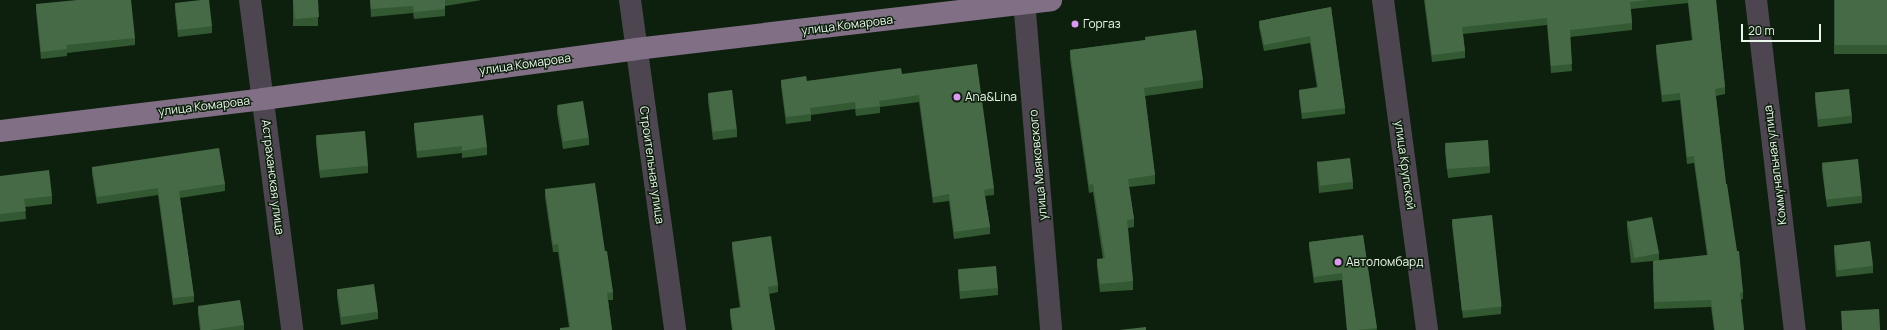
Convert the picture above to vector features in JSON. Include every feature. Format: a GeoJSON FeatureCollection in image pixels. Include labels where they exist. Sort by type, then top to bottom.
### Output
{"type":"FeatureCollection","features":[{"type":"Feature","properties":{"kind":"main road","name":"улица Комарова"},"geometry":{"type":"LineString","coordinates":[[0,131],[263,99],[636,49],[1051,0]]}},
{"type":"Feature","properties":{"kind":"street","name":"Астраханская улица"},"geometry":{"type":"LineString","coordinates":[[250,0],[292,330]]}},
{"type":"Feature","properties":{"kind":"street","name":"Строительная улица"},"geometry":{"type":"LineString","coordinates":[[630,0],[675,330]]}},
{"type":"Feature","properties":{"kind":"street","name":"улица Крупской"},"geometry":{"type":"LineString","coordinates":[[1383,0],[1427,330]]}},
{"type":"Feature","properties":{"kind":"street","name":"Коммунальная улица"},"geometry":{"type":"LineString","coordinates":[[1756,0],[1795,330]]}},
{"type":"Feature","properties":{"kind":"street","name":"улица Маяковского"},"geometry":{"type":"LineString","coordinates":[[1024,2],[1051,330]]}},
{"type":"Feature","properties":{"kind":"building"},"geometry":{"type":"Polygon","coordinates":[[[77,0],[131,0],[135,38],[66,45],[67,49],[41,52],[36,4],[77,0]]]}},
{"type":"Feature","properties":{"kind":"building"},"geometry":{"type":"Polygon","coordinates":[[[209,0],[212,26],[178,30],[175,3],[209,0]]]}},
{"type":"Feature","properties":{"kind":"building"},"geometry":{"type":"Polygon","coordinates":[[[293,0],[318,0],[319,17],[295,19],[293,0]]]}},
{"type":"Feature","properties":{"kind":"building"},"geometry":{"type":"Polygon","coordinates":[[[370,0],[445,0],[445,9],[414,12],[413,6],[371,9],[370,0]]]}},
{"type":"Feature","properties":{"kind":"building"},"geometry":{"type":"Polygon","coordinates":[[[1425,0],[1647,0],[1630,2],[1632,23],[1570,30],[1572,64],[1551,66],[1547,18],[1462,27],[1465,51],[1432,55],[1425,0]]]}},
{"type":"Feature","properties":{"kind":"building"},"geometry":{"type":"Polygon","coordinates":[[[1688,0],[1716,0],[1725,87],[1715,89],[1726,184],[1737,251],[1739,251],[1743,292],[1740,293],[1744,330],[1715,330],[1711,300],[1654,302],[1653,261],[1708,255],[1694,156],[1687,157],[1680,93],[1662,95],[1656,45],[1693,40],[1688,0]]]}},
{"type":"Feature","properties":{"kind":"building"},"geometry":{"type":"Polygon","coordinates":[[[1835,0],[1887,0],[1887,45],[1835,45],[1835,0]]]}},
{"type":"Feature","properties":{"kind":"building"},"geometry":{"type":"Polygon","coordinates":[[[1331,7],[1345,108],[1302,113],[1299,90],[1318,87],[1310,36],[1264,45],[1259,21],[1331,7]]]}},
{"type":"Feature","properties":{"kind":"building"},"geometry":{"type":"Polygon","coordinates":[[[1196,30],[1203,80],[1144,88],[1155,175],[1128,179],[1134,219],[1127,220],[1133,281],[1100,284],[1097,259],[1105,258],[1093,184],[1089,185],[1070,50],[1146,40],[1145,37],[1196,30]]]}},
{"type":"Feature","properties":{"kind":"building"},"geometry":{"type":"Polygon","coordinates":[[[977,64],[994,188],[984,190],[990,227],[954,232],[949,194],[933,197],[919,95],[879,101],[880,106],[856,109],[855,102],[810,108],[811,114],[786,117],[781,80],[806,76],[807,81],[901,68],[902,74],[977,64]]]}},
{"type":"Feature","properties":{"kind":"building"},"geometry":{"type":"Polygon","coordinates":[[[1849,89],[1852,116],[1818,119],[1815,93],[1849,89]]]}},
{"type":"Feature","properties":{"kind":"building"},"geometry":{"type":"Polygon","coordinates":[[[732,90],[737,129],[713,132],[708,93],[732,90]]]}},
{"type":"Feature","properties":{"kind":"building"},"geometry":{"type":"Polygon","coordinates":[[[583,101],[589,138],[563,142],[557,105],[583,101]]]}},
{"type":"Feature","properties":{"kind":"building"},"geometry":{"type":"Polygon","coordinates":[[[483,115],[487,147],[462,151],[462,146],[417,151],[414,123],[483,115]]]}},
{"type":"Feature","properties":{"kind":"building"},"geometry":{"type":"Polygon","coordinates":[[[365,131],[368,166],[319,170],[316,135],[365,131]]]}},
{"type":"Feature","properties":{"kind":"building"},"geometry":{"type":"Polygon","coordinates":[[[1488,140],[1490,166],[1447,169],[1445,143],[1488,140]]]}},
{"type":"Feature","properties":{"kind":"building"},"geometry":{"type":"Polygon","coordinates":[[[219,148],[225,184],[179,191],[194,296],[173,298],[158,188],[97,197],[92,167],[219,148]]]}},
{"type":"Feature","properties":{"kind":"building"},"geometry":{"type":"Polygon","coordinates":[[[1350,158],[1353,182],[1320,186],[1317,162],[1350,158]]]}},
{"type":"Feature","properties":{"kind":"building"},"geometry":{"type":"Polygon","coordinates":[[[1858,159],[1862,196],[1826,200],[1822,163],[1858,159]]]}},
{"type":"Feature","properties":{"kind":"building"},"geometry":{"type":"Polygon","coordinates":[[[49,170],[52,196],[24,199],[26,211],[0,214],[0,176],[49,170]]]}},
{"type":"Feature","properties":{"kind":"building"},"geometry":{"type":"Polygon","coordinates":[[[595,183],[605,251],[607,251],[613,292],[607,293],[612,330],[560,330],[560,328],[570,327],[558,244],[553,245],[545,189],[595,183]]]}},
{"type":"Feature","properties":{"kind":"building"},"geometry":{"type":"Polygon","coordinates":[[[1492,215],[1502,306],[1462,311],[1452,219],[1492,215]]]}},
{"type":"Feature","properties":{"kind":"building"},"geometry":{"type":"Polygon","coordinates":[[[1652,217],[1659,253],[1635,258],[1627,222],[1652,217]]]}},
{"type":"Feature","properties":{"kind":"building"},"geometry":{"type":"Polygon","coordinates":[[[1363,235],[1377,328],[1347,330],[1342,273],[1314,277],[1309,242],[1363,235]]]}},
{"type":"Feature","properties":{"kind":"building"},"geometry":{"type":"Polygon","coordinates":[[[771,236],[778,285],[768,287],[775,330],[733,330],[730,309],[741,307],[732,242],[771,236]]]}},
{"type":"Feature","properties":{"kind":"building"},"geometry":{"type":"Polygon","coordinates":[[[1870,241],[1873,266],[1837,270],[1834,245],[1870,241]]]}},
{"type":"Feature","properties":{"kind":"building"},"geometry":{"type":"Polygon","coordinates":[[[996,266],[998,288],[960,291],[958,269],[996,266]]]}},
{"type":"Feature","properties":{"kind":"building"},"geometry":{"type":"Polygon","coordinates":[[[374,284],[378,312],[341,317],[337,289],[374,284]]]}},
{"type":"Feature","properties":{"kind":"building"},"geometry":{"type":"Polygon","coordinates":[[[240,300],[244,325],[201,330],[198,306],[240,300]]]}},
{"type":"Feature","properties":{"kind":"building"},"geometry":{"type":"Polygon","coordinates":[[[1879,309],[1880,330],[1842,330],[1841,311],[1879,309]]]}},
{"type":"Feature","properties":{"kind":"building"},"geometry":{"type":"Polygon","coordinates":[[[1146,327],[1146,330],[1119,330],[1146,327]]]}},
{"type":"Feature","properties":{"kind":"place","name":"Горгаз"},"geometry":{"type":"Point","coordinates":[1075,24]}},
{"type":"Feature","properties":{"kind":"place","name":"Ana&Lina"},"geometry":{"type":"Point","coordinates":[957,97]}},
{"type":"Feature","properties":{"kind":"place","name":"Автоломбард"},"geometry":{"type":"Point","coordinates":[1338,262]}}]}
